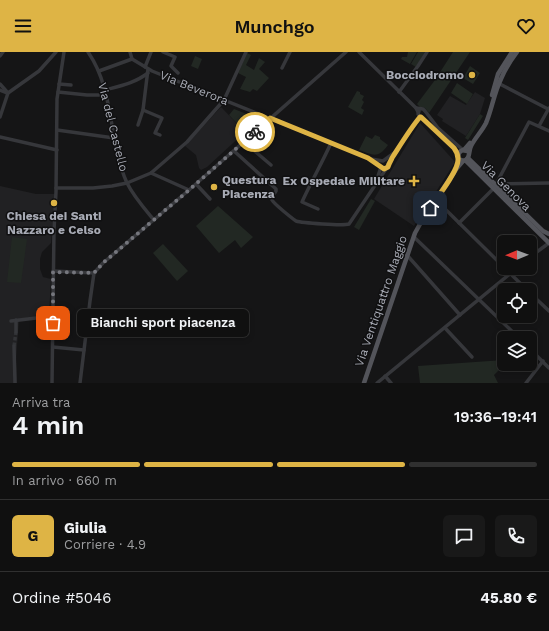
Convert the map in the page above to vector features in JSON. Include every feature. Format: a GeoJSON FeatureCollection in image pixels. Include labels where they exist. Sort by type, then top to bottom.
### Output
{"type":"FeatureCollection","features":[{"type":"Feature","properties":{"kind":"main road"},"geometry":{"type":"LineString","coordinates":[[463,150],[470,144],[485,120],[497,83],[498,74],[512,52]]}},
{"type":"Feature","properties":{"kind":"main road"},"geometry":{"type":"LineString","coordinates":[[497,83],[517,52]]}},
{"type":"Feature","properties":{"kind":"main road"},"geometry":{"type":"LineString","coordinates":[[503,75],[503,70],[508,61],[507,59]]}},
{"type":"Feature","properties":{"kind":"main road","name":"Via Ventiquattro Maggio"},"geometry":{"type":"LineString","coordinates":[[364,382],[414,237],[424,216],[464,158],[486,122],[497,83]]}},
{"type":"Feature","properties":{"kind":"main road","name":"Via Genova"},"geometry":{"type":"LineString","coordinates":[[463,150],[467,152],[464,158],[496,184],[543,232],[548,233]]}},
{"type":"Feature","properties":{"kind":"main road","name":"Via Genova"},"geometry":{"type":"LineString","coordinates":[[496,184],[549,243]]}},
{"type":"Feature","properties":{"kind":"street"},"geometry":{"type":"LineString","coordinates":[[0,56],[3,52]]}},
{"type":"Feature","properties":{"kind":"street"},"geometry":{"type":"LineString","coordinates":[[0,116],[8,93],[39,71],[56,52]]}},
{"type":"Feature","properties":{"kind":"street"},"geometry":{"type":"LineString","coordinates":[[52,383],[57,99],[64,52]]}},
{"type":"Feature","properties":{"kind":"street","name":"Via del Castello"},"geometry":{"type":"LineString","coordinates":[[88,52],[99,71],[105,90],[114,138],[124,176],[134,196],[154,220]]}},
{"type":"Feature","properties":{"kind":"street"},"geometry":{"type":"LineString","coordinates":[[99,71],[132,59],[130,52]]}},
{"type":"Feature","properties":{"kind":"street"},"geometry":{"type":"LineString","coordinates":[[138,125],[143,110],[147,70],[151,52]]}},
{"type":"Feature","properties":{"kind":"street"},"geometry":{"type":"LineString","coordinates":[[163,52],[174,57],[171,66],[178,73]]}},
{"type":"Feature","properties":{"kind":"street"},"geometry":{"type":"LineString","coordinates":[[56,188],[93,188],[112,186],[127,183],[151,172],[187,142],[224,100],[246,52]]}},
{"type":"Feature","properties":{"kind":"street"},"geometry":{"type":"LineString","coordinates":[[282,68],[290,52]]}},
{"type":"Feature","properties":{"kind":"street"},"geometry":{"type":"LineString","coordinates":[[80,383],[94,273],[103,263],[196,184],[346,52]]}},
{"type":"Feature","properties":{"kind":"street"},"geometry":{"type":"LineString","coordinates":[[359,52],[364,54],[419,113],[464,158]]}},
{"type":"Feature","properties":{"kind":"street"},"geometry":{"type":"LineString","coordinates":[[399,92],[427,52]]}},
{"type":"Feature","properties":{"kind":"street","name":"Via Beverora"},"geometry":{"type":"LineString","coordinates":[[132,59],[147,70],[368,158]]}},
{"type":"Feature","properties":{"kind":"street"},"geometry":{"type":"LineString","coordinates":[[105,90],[128,84],[142,78],[147,70]]}},
{"type":"Feature","properties":{"kind":"street"},"geometry":{"type":"LineString","coordinates":[[497,83],[549,108],[539,126]]}},
{"type":"Feature","properties":{"kind":"street"},"geometry":{"type":"LineString","coordinates":[[0,84],[8,93]]}},
{"type":"Feature","properties":{"kind":"street"},"geometry":{"type":"LineString","coordinates":[[59,84],[71,85]]}},
{"type":"Feature","properties":{"kind":"street"},"geometry":{"type":"LineString","coordinates":[[0,90],[8,93]]}},
{"type":"Feature","properties":{"kind":"street"},"geometry":{"type":"LineString","coordinates":[[58,92],[106,95]]}},
{"type":"Feature","properties":{"kind":"street"},"geometry":{"type":"LineString","coordinates":[[234,151],[276,191],[272,198],[273,202],[296,220],[303,222],[346,225],[350,223],[376,182],[388,167],[388,164],[395,152],[416,122],[422,109],[438,128],[463,150]]}},
{"type":"Feature","properties":{"kind":"street"},"geometry":{"type":"LineString","coordinates":[[143,110],[162,118],[155,133],[160,135]]}},
{"type":"Feature","properties":{"kind":"street"},"geometry":{"type":"LineString","coordinates":[[419,113],[425,116],[425,112]]}},
{"type":"Feature","properties":{"kind":"street"},"geometry":{"type":"LineString","coordinates":[[459,223],[496,184],[529,122],[549,131]]}},
{"type":"Feature","properties":{"kind":"street"},"geometry":{"type":"LineString","coordinates":[[57,130],[114,138]]}},
{"type":"Feature","properties":{"kind":"street"},"geometry":{"type":"LineString","coordinates":[[0,136],[57,150]]}},
{"type":"Feature","properties":{"kind":"street"},"geometry":{"type":"LineString","coordinates":[[244,142],[271,165]]}},
{"type":"Feature","properties":{"kind":"street"},"geometry":{"type":"LineString","coordinates":[[318,209],[302,202],[323,161],[330,143]]}},
{"type":"Feature","properties":{"kind":"street"},"geometry":{"type":"LineString","coordinates":[[457,145],[464,146],[470,144]]}},
{"type":"Feature","properties":{"kind":"street"},"geometry":{"type":"LineString","coordinates":[[376,182],[381,163],[395,152]]}},
{"type":"Feature","properties":{"kind":"street"},"geometry":{"type":"LineString","coordinates":[[368,158],[384,161],[388,164]]}},
{"type":"Feature","properties":{"kind":"street"},"geometry":{"type":"LineString","coordinates":[[368,158],[381,166],[383,169],[386,169]]}},
{"type":"Feature","properties":{"kind":"street"},"geometry":{"type":"LineString","coordinates":[[151,172],[189,190]]}},
{"type":"Feature","properties":{"kind":"street"},"geometry":{"type":"LineString","coordinates":[[501,176],[508,184]]}},
{"type":"Feature","properties":{"kind":"street"},"geometry":{"type":"LineString","coordinates":[[496,184],[549,183]]}},
{"type":"Feature","properties":{"kind":"street"},"geometry":{"type":"LineString","coordinates":[[196,184],[210,200]]}},
{"type":"Feature","properties":{"kind":"street"},"geometry":{"type":"LineString","coordinates":[[436,200],[497,261]]}},
{"type":"Feature","properties":{"kind":"street"},"geometry":{"type":"LineString","coordinates":[[414,237],[512,331]]}},
{"type":"Feature","properties":{"kind":"street"},"geometry":{"type":"LineString","coordinates":[[537,252],[549,243]]}},
{"type":"Feature","properties":{"kind":"street"},"geometry":{"type":"LineString","coordinates":[[407,255],[460,315]]}},
{"type":"Feature","properties":{"kind":"street"},"geometry":{"type":"LineString","coordinates":[[53,272],[94,273]]}},
{"type":"Feature","properties":{"kind":"street"},"geometry":{"type":"LineString","coordinates":[[377,383],[509,275]]}},
{"type":"Feature","properties":{"kind":"street"},"geometry":{"type":"LineString","coordinates":[[511,275],[520,283]]}},
{"type":"Feature","properties":{"kind":"street"},"geometry":{"type":"LineString","coordinates":[[537,300],[549,311]]}},
{"type":"Feature","properties":{"kind":"street"},"geometry":{"type":"LineString","coordinates":[[11,321],[53,316]]}},
{"type":"Feature","properties":{"kind":"street"},"geometry":{"type":"LineString","coordinates":[[16,320],[16,332]]}},
{"type":"Feature","properties":{"kind":"street"},"geometry":{"type":"LineString","coordinates":[[445,328],[472,357]]}},
{"type":"Feature","properties":{"kind":"street"},"geometry":{"type":"LineString","coordinates":[[14,346],[15,383]]}},
{"type":"Feature","properties":{"kind":"street"},"geometry":{"type":"LineString","coordinates":[[53,347],[84,350]]}},
{"type":"Feature","properties":{"kind":"street"},"geometry":{"type":"LineString","coordinates":[[537,356],[549,368]]}},
{"type":"Feature","properties":{"kind":"street"},"geometry":{"type":"LineString","coordinates":[[526,383],[543,362]]}},
{"type":"Feature","properties":{"kind":"street"},"geometry":{"type":"LineString","coordinates":[[385,376],[391,383]]}},
{"type":"Feature","properties":{"kind":"shaded area"},"geometry":{"type":"Polygon","coordinates":[[[408,52],[417,52],[410,64],[401,59],[402,57],[407,57],[408,52]]]}},
{"type":"Feature","properties":{"kind":"shaded area"},"geometry":{"type":"Polygon","coordinates":[[[418,52],[425,52],[416,67],[411,64],[418,52]]]}},
{"type":"Feature","properties":{"kind":"shaded area"},"geometry":{"type":"Polygon","coordinates":[[[453,52],[470,52],[429,113],[425,108],[420,107],[417,104],[453,52]]]}},
{"type":"Feature","properties":{"kind":"shaded area"},"geometry":{"type":"Polygon","coordinates":[[[247,53],[251,55],[246,65],[254,70],[259,58],[265,62],[259,69],[269,78],[257,91],[253,89],[250,92],[240,89],[246,77],[238,73],[247,53]]]}},
{"type":"Feature","properties":{"kind":"shaded area"},"geometry":{"type":"Polygon","coordinates":[[[195,56],[202,59],[198,69],[191,66],[195,56]]]}},
{"type":"Feature","properties":{"kind":"shaded area","name":"Bocciodromo"},"geometry":{"type":"Polygon","coordinates":[[[470,66],[480,73],[473,84],[463,78],[470,66]]]}},
{"type":"Feature","properties":{"kind":"shaded area"},"geometry":{"type":"Polygon","coordinates":[[[457,83],[473,94],[467,104],[451,93],[457,83]]]}},
{"type":"Feature","properties":{"kind":"shaded area"},"geometry":{"type":"Polygon","coordinates":[[[357,91],[364,96],[362,100],[364,102],[361,108],[364,110],[362,115],[348,107],[357,91]]]}},
{"type":"Feature","properties":{"kind":"shaded area"},"geometry":{"type":"Polygon","coordinates":[[[475,92],[485,98],[480,114],[466,136],[442,121],[443,119],[437,115],[450,96],[466,105],[475,92]]]}},
{"type":"Feature","properties":{"kind":"shaded area"},"geometry":{"type":"Polygon","coordinates":[[[221,107],[245,132],[207,167],[201,170],[199,168],[196,155],[185,146],[221,107]]]}},
{"type":"Feature","properties":{"kind":"shaded area"},"geometry":{"type":"Polygon","coordinates":[[[234,109],[259,119],[245,132],[229,115],[234,109]]]}},
{"type":"Feature","properties":{"kind":"shaded area"},"geometry":{"type":"Polygon","coordinates":[[[480,114],[483,116],[468,140],[465,138],[480,114]]]}},
{"type":"Feature","properties":{"kind":"shaded area","name":"Ex Ospedale Militare"},"geometry":{"type":"Polygon","coordinates":[[[420,123],[455,162],[414,226],[374,199],[420,123]]]}},
{"type":"Feature","properties":{"kind":"shaded area"},"geometry":{"type":"Polygon","coordinates":[[[375,135],[380,137],[380,139],[388,145],[381,152],[375,155],[359,150],[366,136],[372,139],[375,135]]]}},
{"type":"Feature","properties":{"kind":"shaded area"},"geometry":{"type":"Polygon","coordinates":[[[0,186],[36,194],[55,194],[51,243],[42,252],[40,259],[40,269],[43,277],[51,279],[49,315],[19,319],[16,360],[17,383],[0,383],[0,186]]]}},
{"type":"Feature","properties":{"kind":"shaded area"},"geometry":{"type":"Polygon","coordinates":[[[371,199],[375,201],[359,230],[354,227],[371,199]]]}},
{"type":"Feature","properties":{"kind":"shaded area"},"geometry":{"type":"Polygon","coordinates":[[[218,206],[253,237],[241,248],[235,240],[219,253],[196,226],[218,206]]]}},
{"type":"Feature","properties":{"kind":"shaded area"},"geometry":{"type":"Polygon","coordinates":[[[12,237],[27,239],[21,283],[7,282],[12,237]]]}},
{"type":"Feature","properties":{"kind":"shaded area"},"geometry":{"type":"Polygon","coordinates":[[[163,244],[188,271],[177,281],[153,253],[163,244]]]}},
{"type":"Feature","properties":{"kind":"shaded area"},"geometry":{"type":"Polygon","coordinates":[[[497,360],[498,371],[494,375],[498,383],[420,383],[418,366],[497,360]]]}},
{"type":"Feature","properties":{"kind":"tunnel"},"geometry":{"type":"LineString","coordinates":[[14,346],[16,332]]}},
{"type":"Feature","properties":{"kind":"way so far"},"geometry":{"type":"LineString","coordinates":[[53,323],[53,272],[94,273],[103,263],[255,132]]}},
{"type":"Feature","properties":{"kind":"place","name":"Bocciodromo"},"geometry":{"type":"Point","coordinates":[472,75]}},
{"type":"Feature","properties":{"kind":"place","name":"Ex Ospedale Militare"},"geometry":{"type":"Point","coordinates":[414,181]}},
{"type":"Feature","properties":{"kind":"place","name":"Questura Piacenza"},"geometry":{"type":"Point","coordinates":[214,187]}},
{"type":"Feature","properties":{"kind":"place","name":"Chiesa dei Santi Nazzaro e Celso"},"geometry":{"type":"Point","coordinates":[54,203]}},
{"type":"Feature","properties":{"kind":"place","name":"Bianchi sport piacenza"},"geometry":{"type":"Point","coordinates":[53,323]}},
{"type":"Feature","properties":{"kind":"route"},"geometry":{"type":"LineString","coordinates":[[255,132],[270,118],[368,158],[384,169],[388,167],[388,164],[395,152],[421,117],[454,148],[458,154],[457,168],[430,208]]}}]}
